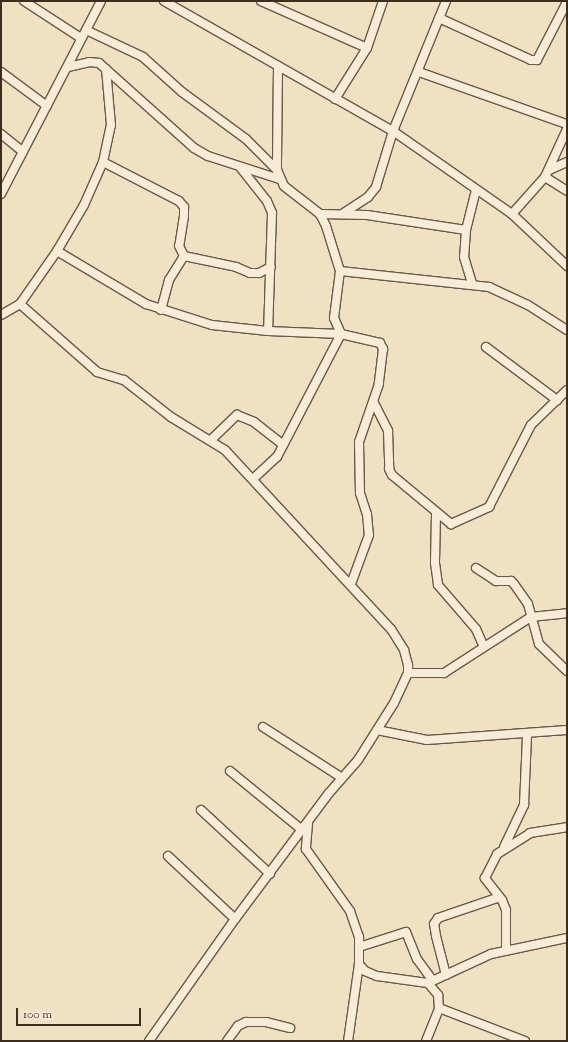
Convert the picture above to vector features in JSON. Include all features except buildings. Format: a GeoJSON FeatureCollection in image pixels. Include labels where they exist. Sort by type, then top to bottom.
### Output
{"type":"FeatureCollection","features":[{"type":"Feature","properties":{"kind":"street"},"geometry":{"type":"LineString","coordinates":[[24,1],[81,38]]}},
{"type":"Feature","properties":{"kind":"street"},"geometry":{"type":"LineString","coordinates":[[1,194],[101,1]]}},
{"type":"Feature","properties":{"kind":"street"},"geometry":{"type":"LineString","coordinates":[[164,1],[394,131],[512,214],[567,266]]}},
{"type":"Feature","properties":{"kind":"street"},"geometry":{"type":"LineString","coordinates":[[261,1],[366,48]]}},
{"type":"Feature","properties":{"kind":"street"},"geometry":{"type":"LineString","coordinates":[[335,98],[366,48],[383,1]]}},
{"type":"Feature","properties":{"kind":"street"},"geometry":{"type":"LineString","coordinates":[[342,214],[368,196],[376,187],[394,131],[419,72],[446,1]]}},
{"type":"Feature","properties":{"kind":"street"},"geometry":{"type":"LineString","coordinates":[[439,18],[531,60],[537,60],[567,2]]}},
{"type":"Feature","properties":{"kind":"street"},"geometry":{"type":"LineString","coordinates":[[86,30],[143,57],[182,92],[246,139],[277,170]]}},
{"type":"Feature","properties":{"kind":"street"},"geometry":{"type":"LineString","coordinates":[[68,67],[95,62],[106,69],[194,148],[240,167],[279,179],[320,214],[326,226],[340,271],[334,318],[341,334]]}},
{"type":"Feature","properties":{"kind":"street"},"geometry":{"type":"LineString","coordinates":[[278,66],[277,170],[279,179]]}},
{"type":"Feature","properties":{"kind":"street"},"geometry":{"type":"LineString","coordinates":[[1,315],[20,304],[57,251],[84,205],[103,162],[111,131],[106,69]]}},
{"type":"Feature","properties":{"kind":"street"},"geometry":{"type":"LineString","coordinates":[[1,72],[47,106]]}},
{"type":"Feature","properties":{"kind":"street"},"geometry":{"type":"LineString","coordinates":[[419,72],[567,124]]}},
{"type":"Feature","properties":{"kind":"street"},"geometry":{"type":"LineString","coordinates":[[512,214],[547,174],[567,129]]}},
{"type":"Feature","properties":{"kind":"street"},"geometry":{"type":"LineString","coordinates":[[1,134],[23,152]]}},
{"type":"Feature","properties":{"kind":"street"},"geometry":{"type":"LineString","coordinates":[[103,162],[179,201],[184,207],[179,246],[184,256]]}},
{"type":"Feature","properties":{"kind":"street"},"geometry":{"type":"LineString","coordinates":[[547,174],[567,162]]}},
{"type":"Feature","properties":{"kind":"street"},"geometry":{"type":"LineString","coordinates":[[240,167],[267,201],[272,213],[268,332]]}},
{"type":"Feature","properties":{"kind":"street"},"geometry":{"type":"LineString","coordinates":[[547,174],[567,191]]}},
{"type":"Feature","properties":{"kind":"street"},"geometry":{"type":"LineString","coordinates":[[472,284],[464,257],[466,230],[476,190]]}},
{"type":"Feature","properties":{"kind":"street"},"geometry":{"type":"LineString","coordinates":[[320,214],[342,214],[466,230]]}},
{"type":"Feature","properties":{"kind":"street"},"geometry":{"type":"LineString","coordinates":[[57,251],[103,281],[160,310],[212,325],[268,332],[341,334],[359,340],[373,339],[383,349],[374,403],[359,442],[360,494],[367,514],[369,535],[351,584]]}},
{"type":"Feature","properties":{"kind":"street"},"geometry":{"type":"LineString","coordinates":[[184,256],[236,267],[250,273],[259,273],[271,267]]}},
{"type":"Feature","properties":{"kind":"street"},"geometry":{"type":"LineString","coordinates":[[160,310],[169,280],[184,256]]}},
{"type":"Feature","properties":{"kind":"street"},"geometry":{"type":"LineString","coordinates":[[340,271],[489,287],[528,304],[567,330]]}},
{"type":"Feature","properties":{"kind":"street"},"geometry":{"type":"LineString","coordinates":[[20,304],[97,372],[124,380],[171,417],[212,439],[253,479],[351,584],[391,629],[404,650],[408,673],[394,703],[358,760],[342,778],[235,919],[149,1041]]}},
{"type":"Feature","properties":{"kind":"street"},"geometry":{"type":"LineString","coordinates":[[253,479],[277,457],[341,334]]}},
{"type":"Feature","properties":{"kind":"street"},"geometry":{"type":"LineString","coordinates":[[486,347],[557,400]]}},
{"type":"Feature","properties":{"kind":"street"},"geometry":{"type":"LineString","coordinates":[[374,403],[388,431],[389,469],[392,475],[436,514],[451,524],[489,507],[532,425],[567,390]]}},
{"type":"Feature","properties":{"kind":"street"},"geometry":{"type":"LineString","coordinates":[[212,439],[237,415],[254,422],[283,445]]}},
{"type":"Feature","properties":{"kind":"street"},"geometry":{"type":"LineString","coordinates":[[436,514],[435,563],[438,585],[476,629],[483,645]]}},
{"type":"Feature","properties":{"kind":"street"},"geometry":{"type":"LineString","coordinates":[[476,568],[496,581],[511,581],[525,599],[539,644],[567,671]]}},
{"type":"Feature","properties":{"kind":"street"},"geometry":{"type":"LineString","coordinates":[[408,673],[444,673],[483,645],[531,617],[567,613]]}},
{"type":"Feature","properties":{"kind":"street"},"geometry":{"type":"LineString","coordinates":[[263,727],[342,778]]}},
{"type":"Feature","properties":{"kind":"street"},"geometry":{"type":"LineString","coordinates":[[377,730],[427,740],[482,735],[527,735],[533,732],[567,730]]}},
{"type":"Feature","properties":{"kind":"street"},"geometry":{"type":"LineString","coordinates":[[504,847],[524,805],[527,735]]}},
{"type":"Feature","properties":{"kind":"street"},"geometry":{"type":"LineString","coordinates":[[230,771],[302,830]]}},
{"type":"Feature","properties":{"kind":"street"},"geometry":{"type":"LineString","coordinates":[[201,810],[270,874]]}},
{"type":"Feature","properties":{"kind":"street"},"geometry":{"type":"LineString","coordinates":[[308,823],[306,849],[350,911],[359,947],[359,964],[348,1041]]}},
{"type":"Feature","properties":{"kind":"street"},"geometry":{"type":"LineString","coordinates":[[506,949],[507,923],[500,896],[485,878],[497,854],[504,847],[530,833],[567,827]]}},
{"type":"Feature","properties":{"kind":"street"},"geometry":{"type":"LineString","coordinates":[[168,856],[235,919]]}},
{"type":"Feature","properties":{"kind":"street"},"geometry":{"type":"LineString","coordinates":[[446,975],[434,924],[438,918],[500,896]]}},
{"type":"Feature","properties":{"kind":"street"},"geometry":{"type":"LineString","coordinates":[[359,947],[406,932],[416,959],[438,995],[439,1008],[426,1041]]}},
{"type":"Feature","properties":{"kind":"street"},"geometry":{"type":"LineString","coordinates":[[359,964],[365,971],[377,976],[431,982],[506,949],[567,938]]}},
{"type":"Feature","properties":{"kind":"street"},"geometry":{"type":"LineString","coordinates":[[439,1008],[525,1041]]}},
{"type":"Feature","properties":{"kind":"street"},"geometry":{"type":"LineString","coordinates":[[227,1041],[238,1026],[246,1022],[266,1022],[290,1028]]}}]}
